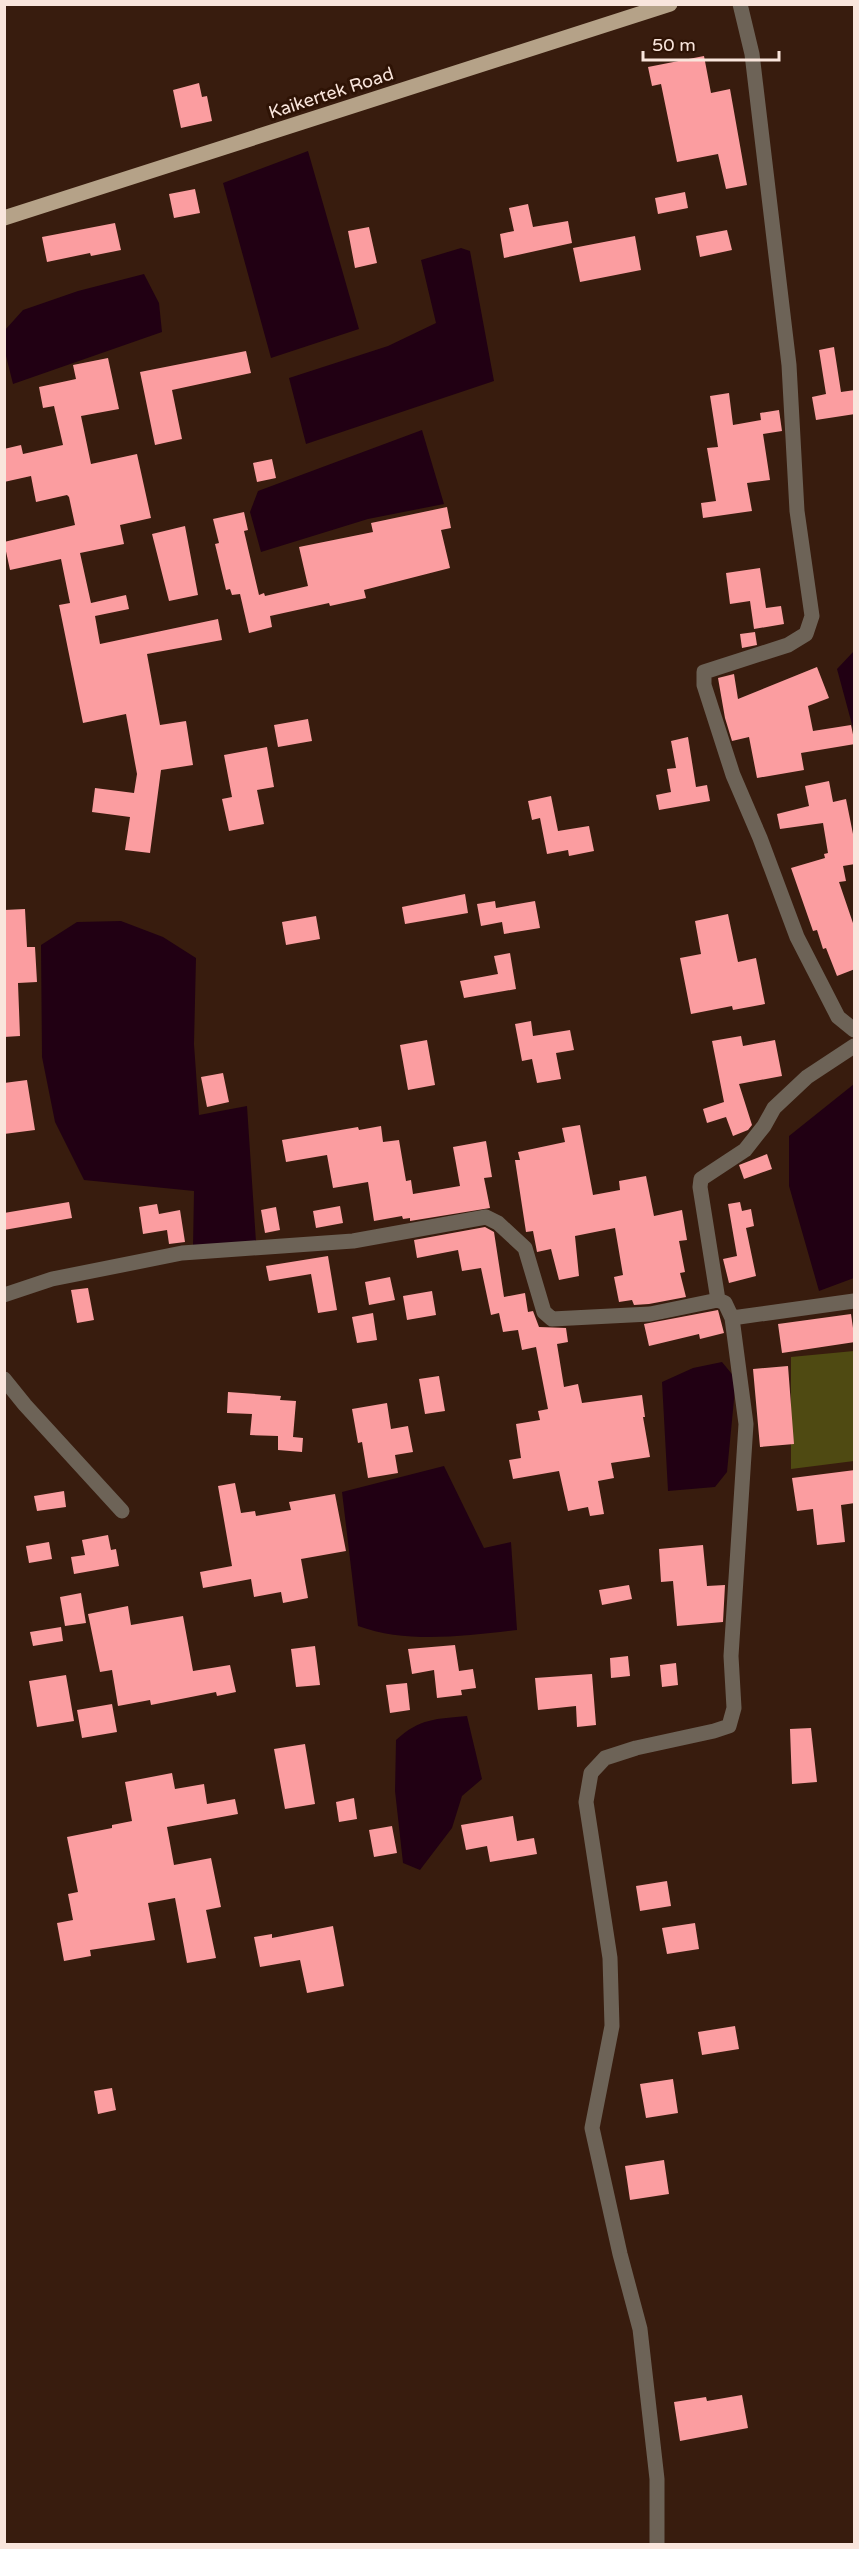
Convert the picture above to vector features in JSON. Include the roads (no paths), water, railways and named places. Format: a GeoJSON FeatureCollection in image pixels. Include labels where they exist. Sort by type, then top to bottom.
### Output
{"type":"FeatureCollection","features":[{"type":"Feature","properties":{"kind":"main road","name":"Kaikertek Road"},"geometry":{"type":"LineString","coordinates":[[4,218],[670,4]]}},
{"type":"Feature","properties":{"kind":"street"},"geometry":{"type":"LineString","coordinates":[[740,4],[752,54],[780,283],[789,366],[797,511],[812,616],[806,634],[788,645],[704,672],[704,685],[733,775],[760,838],[796,937],[838,1017],[855,1030]]}},
{"type":"Feature","properties":{"kind":"street"},"geometry":{"type":"LineString","coordinates":[[718,1300],[700,1187],[701,1179],[745,1150],[764,1126],[774,1108],[807,1077],[855,1047]]}},
{"type":"Feature","properties":{"kind":"street"},"geometry":{"type":"LineString","coordinates":[[4,1295],[52,1279],[182,1253],[353,1241],[486,1217],[498,1223],[525,1248],[544,1312],[552,1319],[650,1314],[718,1300],[725,1303],[732,1317],[746,1424],[731,1656],[734,1708],[729,1726],[636,1748],[605,1758],[591,1773],[586,1802],[609,1958],[612,2026],[592,2128],[620,2254],[640,2329],[657,2479],[657,2544]]}},
{"type":"Feature","properties":{"kind":"street"},"geometry":{"type":"LineString","coordinates":[[732,1317],[855,1301]]}},
{"type":"Feature","properties":{"kind":"street"},"geometry":{"type":"LineString","coordinates":[[4,1379],[122,1511]]}}]}
